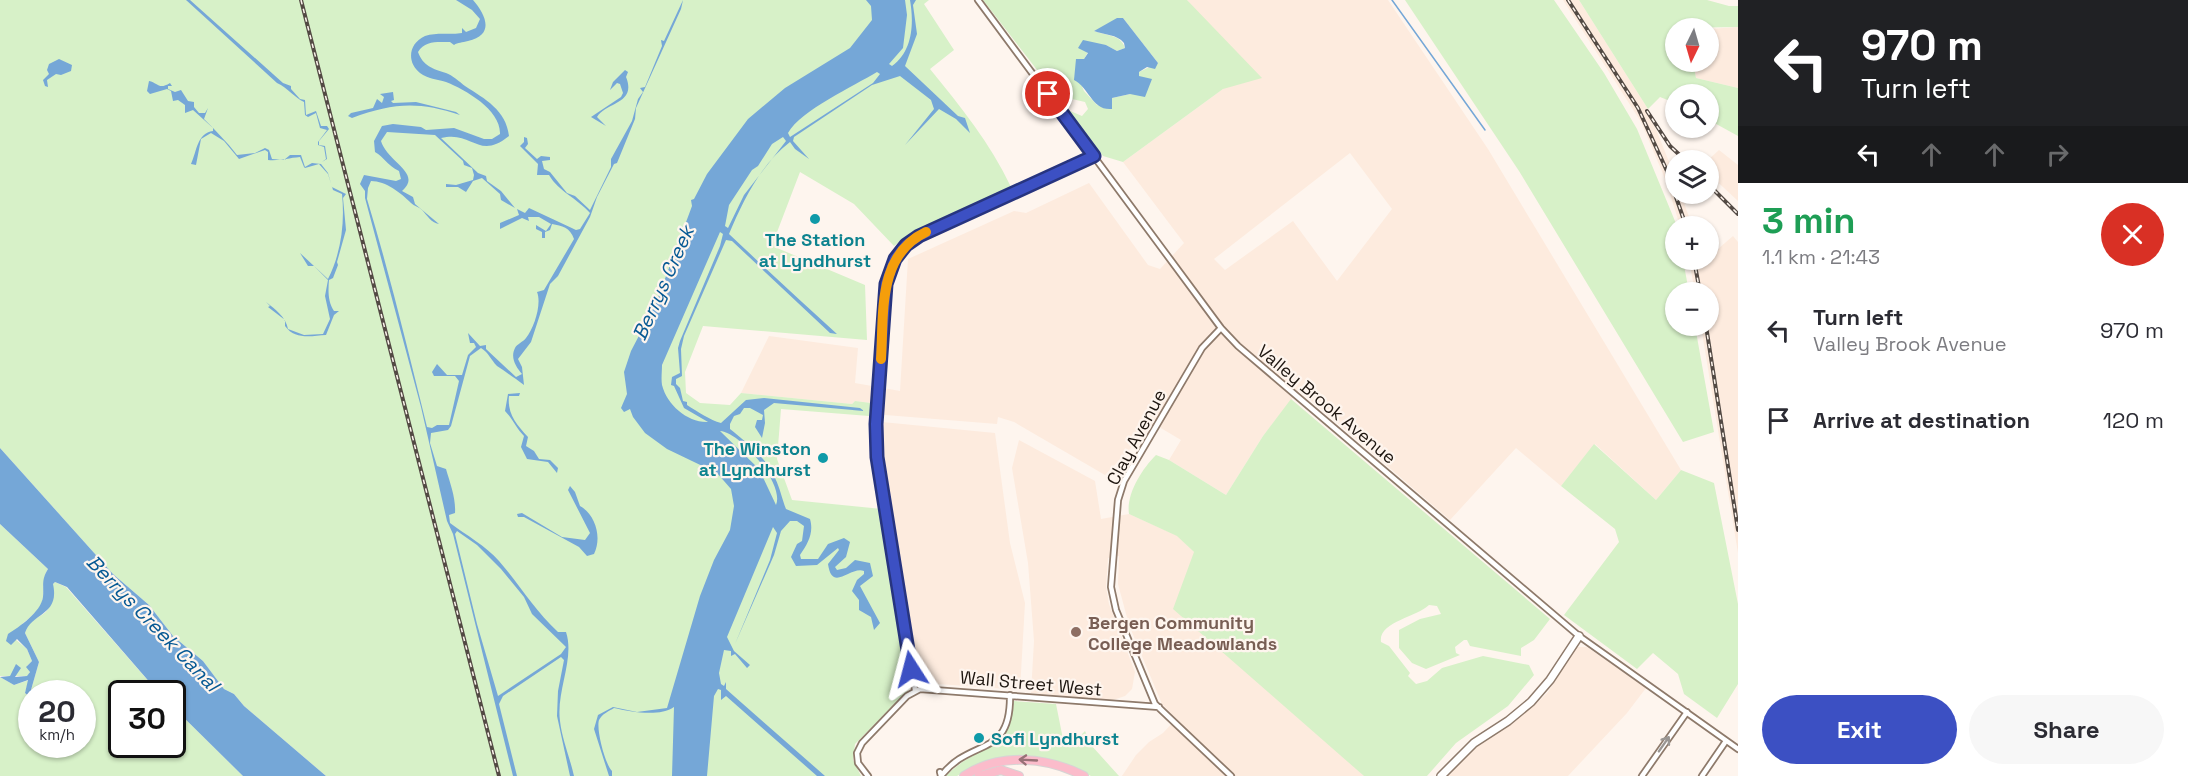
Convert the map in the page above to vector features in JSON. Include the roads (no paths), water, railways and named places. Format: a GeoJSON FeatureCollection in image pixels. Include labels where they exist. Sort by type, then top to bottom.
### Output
{"type":"FeatureCollection","features":[{"type":"Feature","properties":{"kind":"main road"},"geometry":{"type":"LineString","coordinates":[[964,776],[996,763],[1023,760],[1057,765],[1084,776]]}},
{"type":"Feature","properties":{"kind":"main road"},"geometry":{"type":"LineString","coordinates":[[979,776],[1001,771],[1019,776]]}},
{"type":"Feature","properties":{"kind":"main road"},"geometry":{"type":"LineString","coordinates":[[979,776],[998,776]]}},
{"type":"Feature","properties":{"kind":"street","name":"Valley Brook Avenue"},"geometry":{"type":"LineString","coordinates":[[978,0],[1221,328],[1238,346],[1579,636],[1738,749]]}},
{"type":"Feature","properties":{"kind":"street"},"geometry":{"type":"LineString","coordinates":[[868,776],[858,763],[859,748],[915,690],[877,457],[876,424],[888,276],[900,252],[919,236],[1094,156]]}},
{"type":"Feature","properties":{"kind":"street","name":"Clay Avenue"},"geometry":{"type":"LineString","coordinates":[[1159,707],[1148,690],[1113,602],[1111,587],[1118,500],[1128,473],[1202,348],[1221,328]]}},
{"type":"Feature","properties":{"kind":"street"},"geometry":{"type":"LineString","coordinates":[[1441,776],[1474,743],[1508,721],[1531,702],[1550,680],[1579,636]]}},
{"type":"Feature","properties":{"kind":"street","name":"Wall Street West"},"geometry":{"type":"LineString","coordinates":[[915,690],[925,688],[1159,707]]}},
{"type":"Feature","properties":{"kind":"street"},"geometry":{"type":"LineString","coordinates":[[939,775],[957,760],[993,742],[1002,734],[1010,718],[1010,695]]}},
{"type":"Feature","properties":{"kind":"street"},"geometry":{"type":"LineString","coordinates":[[1159,707],[1231,776]]}},
{"type":"Feature","properties":{"kind":"street"},"geometry":{"type":"LineString","coordinates":[[1642,776],[1687,712]]}},
{"type":"Feature","properties":{"kind":"street"},"geometry":{"type":"LineString","coordinates":[[1702,776],[1726,741]]}},
{"type":"Feature","properties":{"kind":"water"},"geometry":{"type":"Polygon","coordinates":[[[186,0],[190,0],[283,83],[291,86],[300,99],[305,100],[306,115],[316,111],[321,126],[327,126],[329,129],[319,141],[319,145],[325,146],[327,159],[322,162],[326,159],[324,147],[318,145],[318,142],[327,130],[320,128],[316,113],[308,117],[305,115],[304,102],[277,83],[186,0]]]}},
{"type":"Feature","properties":{"kind":"water"},"geometry":{"type":"Polygon","coordinates":[[[456,0],[473,0],[478,6],[485,24],[482,34],[454,45],[450,42],[436,42],[424,45],[418,52],[420,57],[426,64],[451,75],[493,106],[504,119],[509,136],[490,146],[482,146],[461,138],[441,138],[478,173],[486,176],[487,181],[501,191],[515,208],[501,200],[500,194],[482,178],[473,181],[466,192],[458,187],[446,187],[446,184],[456,185],[473,180],[474,175],[472,168],[464,165],[463,161],[435,135],[387,132],[381,141],[384,148],[402,167],[408,179],[402,191],[413,197],[415,204],[421,209],[388,185],[377,182],[371,181],[367,199],[427,427],[432,428],[437,425],[449,425],[459,381],[455,376],[434,376],[432,372],[437,364],[447,375],[462,375],[468,355],[476,347],[474,343],[470,343],[468,333],[480,346],[486,345],[486,349],[516,377],[522,374],[513,359],[515,348],[529,334],[534,322],[539,303],[537,292],[544,290],[574,239],[568,230],[552,224],[550,230],[545,232],[545,238],[542,238],[542,232],[536,229],[536,225],[546,231],[551,224],[539,217],[528,217],[529,221],[522,218],[500,229],[500,223],[519,215],[517,209],[525,213],[529,208],[576,230],[580,229],[590,213],[567,193],[575,196],[590,210],[611,167],[611,159],[632,121],[638,99],[643,92],[640,88],[645,87],[662,46],[661,40],[664,41],[683,0],[681,9],[636,108],[635,119],[617,163],[614,164],[597,197],[590,217],[558,276],[550,284],[531,342],[518,359],[522,367],[524,385],[497,366],[481,348],[470,356],[451,426],[448,430],[431,433],[430,443],[437,466],[446,469],[454,496],[455,513],[449,515],[450,523],[494,556],[549,624],[558,632],[566,632],[568,653],[559,710],[562,735],[574,776],[570,776],[557,716],[558,691],[564,660],[561,657],[503,696],[499,704],[517,776],[513,776],[453,534],[447,521],[421,407],[365,198],[365,191],[360,184],[364,175],[396,181],[401,179],[399,171],[375,152],[374,141],[382,126],[393,124],[421,127],[426,130],[454,128],[484,139],[492,139],[500,134],[495,117],[481,102],[446,82],[423,75],[416,69],[411,58],[416,43],[425,36],[462,33],[462,28],[466,32],[476,28],[480,19],[472,10],[456,0]],[[457,531],[455,534],[477,624],[498,696],[561,654],[566,647],[532,614],[524,597],[501,569],[477,545],[457,531]]]}},
{"type":"Feature","properties":{"kind":"water"},"geometry":{"type":"Polygon","coordinates":[[[866,0],[905,0],[907,15],[903,48],[889,64],[892,66],[899,60],[908,45],[912,27],[910,0],[916,0],[913,5],[917,34],[905,66],[958,116],[965,118],[970,133],[956,119],[939,109],[905,145],[934,109],[931,100],[900,76],[872,85],[794,137],[793,141],[809,159],[795,149],[790,142],[772,160],[786,141],[783,137],[772,144],[729,205],[725,226],[728,228],[744,195],[761,174],[740,209],[729,234],[837,334],[830,333],[732,241],[726,240],[684,336],[681,349],[682,376],[676,379],[676,384],[687,405],[721,423],[746,400],[764,398],[860,408],[864,411],[774,403],[764,410],[765,423],[762,438],[755,427],[757,420],[762,420],[763,415],[750,408],[744,408],[740,414],[734,416],[730,429],[767,463],[777,482],[786,509],[810,519],[811,533],[800,555],[801,559],[818,559],[828,544],[844,538],[850,542],[846,557],[835,567],[837,570],[846,568],[855,560],[870,563],[873,576],[860,586],[880,623],[874,630],[871,617],[859,610],[859,600],[852,591],[864,571],[859,570],[837,578],[833,577],[830,572],[828,564],[839,550],[838,548],[817,565],[796,566],[791,557],[797,544],[802,541],[804,526],[797,521],[790,521],[781,531],[774,555],[735,644],[770,560],[777,533],[773,527],[727,637],[734,651],[750,665],[747,668],[735,654],[731,656],[731,651],[724,650],[719,673],[721,684],[724,686],[726,682],[726,689],[825,776],[817,776],[726,696],[721,700],[721,690],[718,689],[714,696],[707,776],[672,776],[674,707],[661,712],[637,712],[667,708],[700,596],[714,560],[730,530],[734,506],[731,489],[717,473],[667,449],[645,433],[630,409],[624,412],[621,408],[627,394],[624,372],[631,351],[656,303],[692,206],[691,200],[694,199],[707,174],[748,119],[785,88],[850,48],[872,20],[871,6],[866,0]],[[877,72],[816,107],[795,124],[788,133],[790,137],[873,83],[880,74],[877,72]],[[720,232],[662,365],[662,385],[668,399],[679,411],[700,422],[708,422],[684,408],[674,386],[671,385],[672,377],[680,373],[678,348],[680,341],[723,234],[720,232]],[[720,431],[759,469],[776,505],[777,496],[768,473],[749,449],[729,434],[720,431]]]}},
{"type":"Feature","properties":{"kind":"water"},"geometry":{"type":"Polygon","coordinates":[[[1117,18],[1123,18],[1158,63],[1155,69],[1147,67],[1139,72],[1139,76],[1152,79],[1145,97],[1130,94],[1112,98],[1112,109],[1105,109],[1095,103],[1074,80],[1076,59],[1084,59],[1088,53],[1078,48],[1083,40],[1106,45],[1117,51],[1125,48],[1124,43],[1118,38],[1094,31],[1117,18]]]}},
{"type":"Feature","properties":{"kind":"water"},"geometry":{"type":"Polygon","coordinates":[[[59,59],[72,65],[71,71],[61,75],[56,74],[47,80],[48,87],[45,86],[43,80],[49,74],[47,70],[49,64],[59,59]]]}},
{"type":"Feature","properties":{"kind":"water"},"geometry":{"type":"Polygon","coordinates":[[[625,70],[628,72],[627,93],[624,98],[597,117],[606,126],[591,117],[621,97],[623,93],[620,84],[617,83],[610,90],[613,82],[625,70]]]}},
{"type":"Feature","properties":{"kind":"water"},"geometry":{"type":"Polygon","coordinates":[[[149,81],[161,86],[170,83],[172,86],[168,86],[168,89],[175,92],[181,90],[188,101],[194,102],[194,107],[199,113],[205,113],[208,108],[204,119],[213,128],[193,110],[185,113],[185,105],[178,100],[173,101],[171,91],[167,89],[150,94],[147,91],[149,81]]]}},
{"type":"Feature","properties":{"kind":"water"},"geometry":{"type":"Polygon","coordinates":[[[393,92],[394,100],[391,101],[393,103],[416,102],[460,115],[431,107],[406,106],[380,109],[352,118],[348,116],[351,113],[373,108],[377,99],[382,103],[384,97],[380,94],[393,92]]]}},
{"type":"Feature","properties":{"kind":"water"},"geometry":{"type":"Polygon","coordinates":[[[213,128],[237,155],[255,153],[265,148],[269,150],[272,159],[281,160],[268,160],[268,152],[265,150],[239,159],[224,141],[211,133],[201,139],[208,132],[213,131],[213,128]]]}},
{"type":"Feature","properties":{"kind":"water"},"geometry":{"type":"Polygon","coordinates":[[[524,137],[527,138],[528,144],[525,148],[537,159],[541,156],[550,157],[550,160],[542,161],[544,169],[550,172],[567,193],[549,175],[537,175],[538,164],[520,146],[524,142],[524,137]]]}},
{"type":"Feature","properties":{"kind":"water"},"geometry":{"type":"Polygon","coordinates":[[[201,139],[196,165],[191,164],[198,143],[201,139]]]}},
{"type":"Feature","properties":{"kind":"water"},"geometry":{"type":"Polygon","coordinates":[[[290,155],[301,155],[305,167],[312,163],[321,164],[328,173],[331,185],[328,174],[319,164],[305,168],[300,157],[285,159],[290,155]]]}},
{"type":"Feature","properties":{"kind":"water"},"geometry":{"type":"Polygon","coordinates":[[[332,187],[346,194],[343,198],[346,230],[338,265],[333,278],[329,280],[331,304],[334,311],[339,311],[334,315],[326,335],[309,336],[298,335],[288,329],[304,335],[323,334],[330,319],[325,296],[328,280],[314,266],[328,279],[339,249],[343,216],[342,194],[333,190],[332,187]]]}},
{"type":"Feature","properties":{"kind":"water"},"geometry":{"type":"Polygon","coordinates":[[[421,209],[439,224],[431,220],[421,209]]]}},
{"type":"Feature","properties":{"kind":"water"},"geometry":{"type":"Polygon","coordinates":[[[300,253],[314,266],[308,266],[300,253]]]}},
{"type":"Feature","properties":{"kind":"water"},"geometry":{"type":"Polygon","coordinates":[[[266,302],[276,310],[284,319],[268,307],[270,306],[266,302]]]}},
{"type":"Feature","properties":{"kind":"water"},"geometry":{"type":"Polygon","coordinates":[[[520,393],[519,396],[509,396],[509,402],[514,419],[528,437],[526,446],[534,451],[539,459],[550,460],[558,468],[557,473],[548,462],[527,459],[521,447],[524,436],[505,411],[508,394],[520,393]]]}},
{"type":"Feature","properties":{"kind":"water","name":"Berrys Creek Canal"},"geometry":{"type":"Polygon","coordinates":[[[0,448],[113,574],[149,605],[173,636],[203,661],[224,689],[234,694],[244,706],[326,776],[243,776],[186,720],[186,680],[148,680],[67,587],[55,582],[53,602],[28,626],[25,633],[39,662],[34,680],[18,680],[18,684],[14,685],[0,677],[10,676],[16,664],[21,668],[15,677],[27,676],[30,672],[26,667],[32,661],[27,649],[17,639],[11,645],[6,641],[8,634],[29,618],[41,603],[48,569],[0,524],[0,448]]]}},
{"type":"Feature","properties":{"kind":"water"},"geometry":{"type":"Polygon","coordinates":[[[570,486],[580,506],[594,521],[597,541],[594,554],[587,556],[579,547],[524,517],[518,517],[517,514],[522,513],[562,537],[585,540],[590,533],[568,490],[570,486]]]}},
{"type":"Feature","properties":{"kind":"water"},"geometry":{"type":"Polygon","coordinates":[[[613,707],[637,712],[614,708],[599,720],[600,738],[612,776],[609,776],[594,729],[598,715],[613,707]]]}},
{"type":"Feature","properties":{"kind":"waterway"},"geometry":{"type":"LineString","coordinates":[[1392,0],[1485,130]]}},
{"type":"Feature","properties":{"kind":"railway"},"geometry":{"type":"LineString","coordinates":[[301,0],[499,776]]}},
{"type":"Feature","properties":{"kind":"railway"},"geometry":{"type":"LineString","coordinates":[[1568,0],[1638,108],[1667,171],[1683,216]]}},
{"type":"Feature","properties":{"kind":"railway"},"geometry":{"type":"LineString","coordinates":[[1647,111],[1674,150]]}},
{"type":"Feature","properties":{"kind":"railway"},"geometry":{"type":"LineString","coordinates":[[1719,195],[1738,214]]}},
{"type":"Feature","properties":{"kind":"railway"},"geometry":{"type":"LineString","coordinates":[[1696,270],[1698,282]]}},
{"type":"Feature","properties":{"kind":"railway"},"geometry":{"type":"LineString","coordinates":[[1708,336],[1738,530]]}},
{"type":"Feature","properties":{"kind":"place","name":"The Station at Lyndhurst"},"geometry":{"type":"Point","coordinates":[815,219]}},
{"type":"Feature","properties":{"kind":"place","name":"The Winston at Lyndhurst"},"geometry":{"type":"Point","coordinates":[823,458]}},
{"type":"Feature","properties":{"kind":"place","name":"Bergen Community College Meadowlands"},"geometry":{"type":"Point","coordinates":[1076,632]}},
{"type":"Feature","properties":{"kind":"place","name":"Sofi Lyndhurst"},"geometry":{"type":"Point","coordinates":[979,738]}},
{"type":"Feature","properties":{"kind":"water label","name":"Berrys Creek"},"geometry":{"type":"Point","coordinates":[663,283]}}]}
